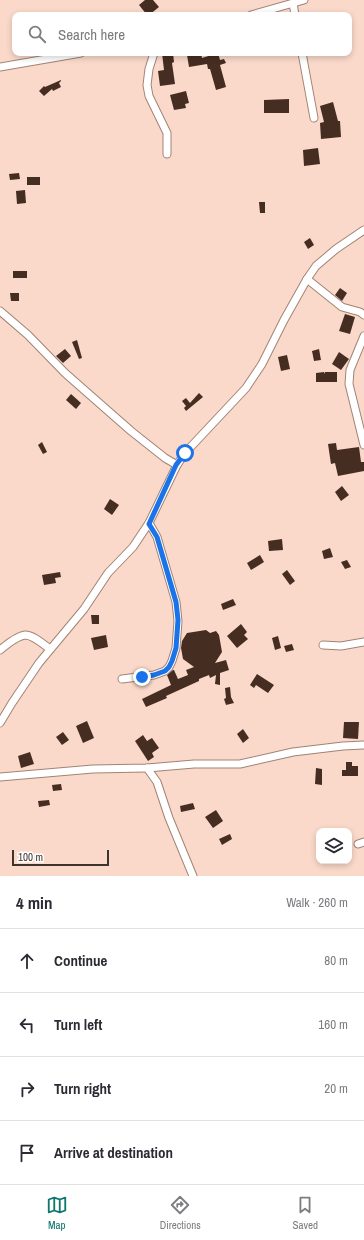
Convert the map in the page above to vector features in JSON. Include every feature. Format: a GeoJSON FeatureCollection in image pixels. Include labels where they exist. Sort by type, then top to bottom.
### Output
{"type":"FeatureCollection","features":[{"type":"Feature","properties":{"kind":"street"},"geometry":{"type":"LineString","coordinates":[[262,12],[304,0]]}},
{"type":"Feature","properties":{"kind":"street"},"geometry":{"type":"LineString","coordinates":[[293,3],[294,12]]}},
{"type":"Feature","properties":{"kind":"street"},"geometry":{"type":"LineString","coordinates":[[0,67],[64,56]]}},
{"type":"Feature","properties":{"kind":"street"},"geometry":{"type":"LineString","coordinates":[[153,56],[147,85],[149,96],[167,133],[167,154]]}},
{"type":"Feature","properties":{"kind":"street"},"geometry":{"type":"LineString","coordinates":[[303,56],[314,118]]}},
{"type":"Feature","properties":{"kind":"street"},"geometry":{"type":"LineString","coordinates":[[0,723],[39,663],[84,609],[108,574],[134,547],[149,524],[176,465],[202,433],[246,388],[262,364],[284,320],[316,266],[336,248],[364,230]]}},
{"type":"Feature","properties":{"kind":"street"},"geometry":{"type":"LineString","coordinates":[[307,279],[342,307],[360,312],[364,315]]}},
{"type":"Feature","properties":{"kind":"street"},"geometry":{"type":"LineString","coordinates":[[0,311],[28,335],[65,373],[131,431],[176,465]]}},
{"type":"Feature","properties":{"kind":"street"},"geometry":{"type":"LineString","coordinates":[[364,336],[350,370],[349,384],[364,445]]}},
{"type":"Feature","properties":{"kind":"street"},"geometry":{"type":"LineString","coordinates":[[122,679],[154,675],[165,671],[172,661],[176,648],[178,620],[176,602],[157,537],[149,524]]}},
{"type":"Feature","properties":{"kind":"street"},"geometry":{"type":"LineString","coordinates":[[0,650],[7,644],[25,635],[32,637],[50,649]]}},
{"type":"Feature","properties":{"kind":"street"},"geometry":{"type":"LineString","coordinates":[[323,645],[341,646],[364,642]]}},
{"type":"Feature","properties":{"kind":"street"},"geometry":{"type":"LineString","coordinates":[[0,777],[93,769],[147,768],[194,764],[240,764],[293,752],[343,746],[364,746]]}},
{"type":"Feature","properties":{"kind":"street"},"geometry":{"type":"LineString","coordinates":[[147,768],[157,782],[169,818],[193,876]]}},
{"type":"Feature","properties":{"kind":"building"},"geometry":{"type":"Polygon","coordinates":[[[145,0],[153,0],[159,7],[153,12],[145,12],[139,5],[145,0]]]}},
{"type":"Feature","properties":{"kind":"building"},"geometry":{"type":"Polygon","coordinates":[[[162,56],[173,56],[174,62],[172,63],[175,84],[160,86],[158,71],[164,70],[162,56]]]}},
{"type":"Feature","properties":{"kind":"building"},"geometry":{"type":"Polygon","coordinates":[[[187,56],[202,56],[202,58],[208,56],[219,56],[220,60],[224,59],[226,63],[220,65],[226,87],[216,90],[207,64],[189,67],[187,56]]]}},
{"type":"Feature","properties":{"kind":"building"},"geometry":{"type":"Polygon","coordinates":[[[61,80],[59,83],[61,87],[53,91],[52,89],[44,96],[39,91],[44,86],[45,87],[61,80]]]}},
{"type":"Feature","properties":{"kind":"building"},"geometry":{"type":"Polygon","coordinates":[[[186,91],[189,103],[185,104],[186,108],[174,110],[170,95],[186,91]]]}},
{"type":"Feature","properties":{"kind":"building"},"geometry":{"type":"Polygon","coordinates":[[[289,99],[289,113],[264,113],[264,100],[289,99]]]}},
{"type":"Feature","properties":{"kind":"building"},"geometry":{"type":"Polygon","coordinates":[[[333,102],[338,121],[340,121],[341,137],[321,139],[320,123],[324,122],[320,106],[333,102]]]}},
{"type":"Feature","properties":{"kind":"building"},"geometry":{"type":"Polygon","coordinates":[[[318,148],[320,164],[304,166],[303,150],[318,148]]]}},
{"type":"Feature","properties":{"kind":"building"},"geometry":{"type":"Polygon","coordinates":[[[19,173],[20,179],[10,180],[9,174],[19,173]]]}},
{"type":"Feature","properties":{"kind":"building"},"geometry":{"type":"Polygon","coordinates":[[[27,177],[40,177],[40,185],[27,185],[27,177]]]}},
{"type":"Feature","properties":{"kind":"building"},"geometry":{"type":"Polygon","coordinates":[[[25,190],[26,203],[17,204],[16,191],[25,190]]]}},
{"type":"Feature","properties":{"kind":"building"},"geometry":{"type":"Polygon","coordinates":[[[259,202],[265,202],[265,213],[260,213],[259,202]]]}},
{"type":"Feature","properties":{"kind":"building"},"geometry":{"type":"Polygon","coordinates":[[[310,238],[314,245],[308,249],[304,242],[310,238]]]}},
{"type":"Feature","properties":{"kind":"building"},"geometry":{"type":"Polygon","coordinates":[[[13,271],[27,271],[27,278],[13,278],[13,271]]]}},
{"type":"Feature","properties":{"kind":"building"},"geometry":{"type":"Polygon","coordinates":[[[340,288],[347,293],[342,301],[335,295],[340,288]]]}},
{"type":"Feature","properties":{"kind":"building"},"geometry":{"type":"Polygon","coordinates":[[[10,293],[19,293],[19,301],[11,301],[10,293]]]}},
{"type":"Feature","properties":{"kind":"building"},"geometry":{"type":"Polygon","coordinates":[[[345,314],[355,317],[350,334],[339,331],[345,314]]]}},
{"type":"Feature","properties":{"kind":"building"},"geometry":{"type":"Polygon","coordinates":[[[77,340],[82,358],[79,359],[72,342],[77,340]]]}},
{"type":"Feature","properties":{"kind":"building"},"geometry":{"type":"Polygon","coordinates":[[[65,349],[71,356],[63,363],[56,356],[65,349]]]}},
{"type":"Feature","properties":{"kind":"building"},"geometry":{"type":"Polygon","coordinates":[[[319,349],[321,360],[314,361],[312,351],[319,349]]]}},
{"type":"Feature","properties":{"kind":"building"},"geometry":{"type":"Polygon","coordinates":[[[339,352],[349,359],[341,370],[332,364],[339,352]]]}},
{"type":"Feature","properties":{"kind":"building"},"geometry":{"type":"Polygon","coordinates":[[[287,355],[290,369],[281,371],[278,357],[287,355]]]}},
{"type":"Feature","properties":{"kind":"building"},"geometry":{"type":"Polygon","coordinates":[[[324,372],[324,374],[325,372],[337,372],[337,382],[316,382],[316,373],[324,372]]]}},
{"type":"Feature","properties":{"kind":"building"},"geometry":{"type":"Polygon","coordinates":[[[199,393],[203,397],[186,411],[184,408],[186,406],[182,401],[186,398],[190,403],[199,393]]]}},
{"type":"Feature","properties":{"kind":"building"},"geometry":{"type":"Polygon","coordinates":[[[71,394],[81,403],[76,409],[66,400],[71,394]]]}},
{"type":"Feature","properties":{"kind":"building"},"geometry":{"type":"Polygon","coordinates":[[[42,442],[47,452],[43,454],[38,445],[42,442]]]}},
{"type":"Feature","properties":{"kind":"building"},"geometry":{"type":"Polygon","coordinates":[[[336,443],[337,450],[359,447],[361,462],[364,462],[364,471],[338,476],[335,463],[331,464],[328,444],[336,443]]]}},
{"type":"Feature","properties":{"kind":"building"},"geometry":{"type":"Polygon","coordinates":[[[342,486],[349,495],[341,501],[335,492],[342,486]]]}},
{"type":"Feature","properties":{"kind":"building"},"geometry":{"type":"Polygon","coordinates":[[[110,499],[119,505],[112,515],[104,509],[110,499]]]}},
{"type":"Feature","properties":{"kind":"building"},"geometry":{"type":"Polygon","coordinates":[[[282,539],[283,550],[269,551],[268,541],[282,539]]]}},
{"type":"Feature","properties":{"kind":"building"},"geometry":{"type":"Polygon","coordinates":[[[330,548],[333,557],[324,559],[322,551],[330,548]]]}},
{"type":"Feature","properties":{"kind":"building"},"geometry":{"type":"Polygon","coordinates":[[[260,555],[264,562],[251,570],[247,563],[260,555]]]}},
{"type":"Feature","properties":{"kind":"building"},"geometry":{"type":"Polygon","coordinates":[[[347,560],[351,567],[345,569],[341,562],[347,560]]]}},
{"type":"Feature","properties":{"kind":"building"},"geometry":{"type":"Polygon","coordinates":[[[287,570],[295,581],[290,585],[282,574],[287,570]]]}},
{"type":"Feature","properties":{"kind":"building"},"geometry":{"type":"Polygon","coordinates":[[[60,572],[61,577],[55,578],[56,583],[44,585],[42,575],[60,572]]]}},
{"type":"Feature","properties":{"kind":"building"},"geometry":{"type":"Polygon","coordinates":[[[233,599],[236,605],[223,610],[221,604],[233,599]]]}},
{"type":"Feature","properties":{"kind":"building"},"geometry":{"type":"Polygon","coordinates":[[[91,615],[99,615],[99,624],[92,624],[91,615]]]}},
{"type":"Feature","properties":{"kind":"building"},"geometry":{"type":"Polygon","coordinates":[[[241,624],[247,632],[244,635],[248,639],[237,648],[227,636],[241,624]]]}},
{"type":"Feature","properties":{"kind":"building"},"geometry":{"type":"Polygon","coordinates":[[[206,630],[210,633],[216,631],[219,635],[222,652],[215,663],[226,660],[229,670],[220,673],[220,685],[215,684],[216,675],[210,678],[209,675],[166,696],[167,698],[146,707],[142,699],[171,685],[167,675],[173,670],[178,679],[188,675],[186,670],[194,667],[183,659],[181,648],[182,641],[187,633],[206,630]]]}},
{"type":"Feature","properties":{"kind":"building"},"geometry":{"type":"Polygon","coordinates":[[[106,635],[108,647],[94,650],[91,638],[106,635]]]}},
{"type":"Feature","properties":{"kind":"building"},"geometry":{"type":"Polygon","coordinates":[[[278,636],[281,648],[275,650],[272,638],[278,636]]]}},
{"type":"Feature","properties":{"kind":"building"},"geometry":{"type":"Polygon","coordinates":[[[292,644],[294,650],[286,652],[284,646],[292,644]]]}},
{"type":"Feature","properties":{"kind":"building"},"geometry":{"type":"Polygon","coordinates":[[[257,674],[274,685],[268,693],[256,685],[254,688],[250,685],[257,674]]]}},
{"type":"Feature","properties":{"kind":"building"},"geometry":{"type":"Polygon","coordinates":[[[230,687],[231,697],[234,703],[226,705],[224,699],[226,698],[225,688],[230,687]]]}},
{"type":"Feature","properties":{"kind":"building"},"geometry":{"type":"Polygon","coordinates":[[[87,721],[94,738],[83,743],[76,726],[87,721]]]}},
{"type":"Feature","properties":{"kind":"building"},"geometry":{"type":"Polygon","coordinates":[[[344,722],[359,722],[358,739],[343,738],[344,722]]]}},
{"type":"Feature","properties":{"kind":"building"},"geometry":{"type":"Polygon","coordinates":[[[243,729],[249,738],[243,743],[237,734],[243,729]]]}},
{"type":"Feature","properties":{"kind":"building"},"geometry":{"type":"Polygon","coordinates":[[[63,732],[69,740],[62,745],[56,737],[63,732]]]}},
{"type":"Feature","properties":{"kind":"building"},"geometry":{"type":"Polygon","coordinates":[[[143,735],[147,741],[152,738],[159,748],[152,753],[154,757],[148,761],[135,741],[143,735]]]}},
{"type":"Feature","properties":{"kind":"building"},"geometry":{"type":"Polygon","coordinates":[[[30,752],[34,764],[21,768],[18,756],[30,752]]]}},
{"type":"Feature","properties":{"kind":"building"},"geometry":{"type":"Polygon","coordinates":[[[346,762],[352,762],[352,766],[358,766],[358,776],[342,776],[342,770],[346,770],[346,762]]]}},
{"type":"Feature","properties":{"kind":"building"},"geometry":{"type":"Polygon","coordinates":[[[316,768],[322,769],[322,785],[315,784],[316,768]]]}},
{"type":"Feature","properties":{"kind":"building"},"geometry":{"type":"Polygon","coordinates":[[[61,784],[62,790],[53,791],[52,785],[61,784]]]}},
{"type":"Feature","properties":{"kind":"building"},"geometry":{"type":"Polygon","coordinates":[[[49,800],[50,805],[39,807],[38,801],[49,800]]]}},
{"type":"Feature","properties":{"kind":"building"},"geometry":{"type":"Polygon","coordinates":[[[193,803],[195,809],[181,812],[180,806],[193,803]]]}},
{"type":"Feature","properties":{"kind":"building"},"geometry":{"type":"Polygon","coordinates":[[[216,810],[223,821],[213,828],[205,817],[216,810]]]}},
{"type":"Feature","properties":{"kind":"building"},"geometry":{"type":"Polygon","coordinates":[[[230,834],[232,839],[222,845],[219,839],[230,834]]]}},
{"type":"Feature","properties":{"kind":"route"},"geometry":{"type":"LineString","coordinates":[[142,677],[165,671],[172,661],[176,648],[178,620],[176,602],[157,537],[149,524],[176,465],[185,453]]}}]}
